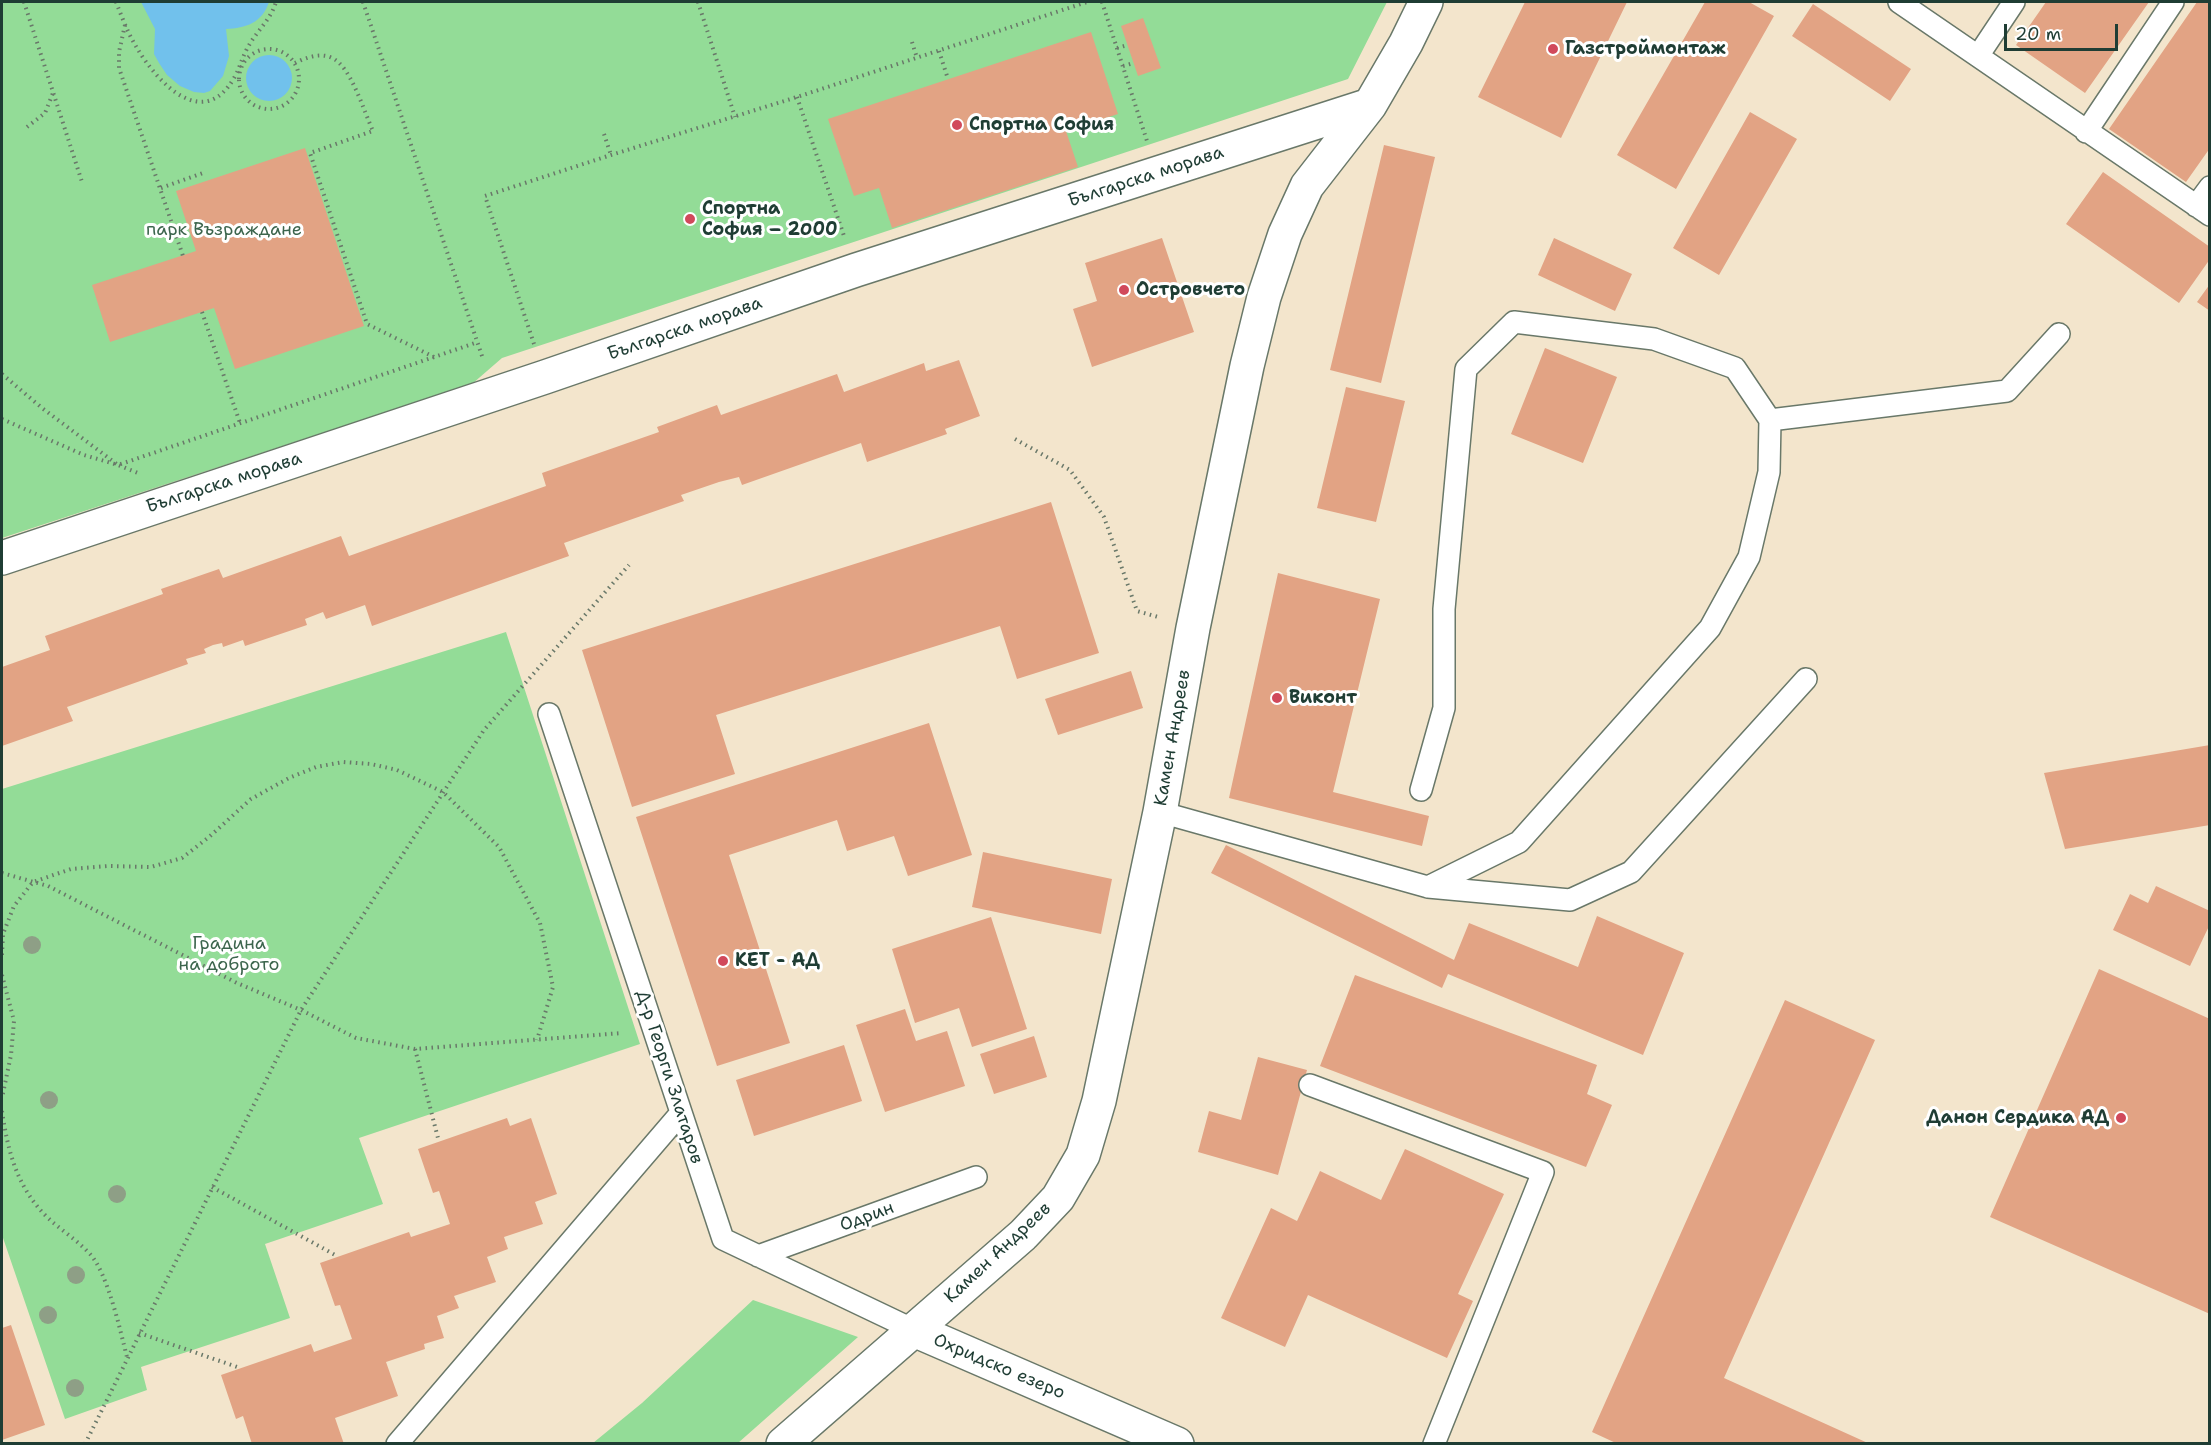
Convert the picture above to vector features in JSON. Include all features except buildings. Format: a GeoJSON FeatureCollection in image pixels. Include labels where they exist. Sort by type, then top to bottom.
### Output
{"type":"FeatureCollection","features":[{"type":"Feature","properties":{"kind":"street","name":"Камен Андреев"},"geometry":{"type":"LineString","coordinates":[[914,1330],[1023,1235],[1058,1198],[1083,1155],[1099,1101],[1160,812],[1193,628],[1247,366],[1264,297],[1281,245],[1307,186],[1370,105],[1406,43],[1426,2]]}},
{"type":"Feature","properties":{"kind":"street","name":"Българска морава"},"geometry":{"type":"LineString","coordinates":[[2,558],[958,237],[1370,105]]}},
{"type":"Feature","properties":{"kind":"street","name":"Охридско езеро"},"geometry":{"type":"LineString","coordinates":[[783,1443],[914,1330],[1165,1441]]}},
{"type":"Feature","properties":{"kind":"lane"},"geometry":{"type":"LineString","coordinates":[[1899,2],[2203,211],[2210,187]]}},
{"type":"Feature","properties":{"kind":"lane"},"geometry":{"type":"LineString","coordinates":[[1978,56],[2014,2]]}},
{"type":"Feature","properties":{"kind":"lane"},"geometry":{"type":"LineString","coordinates":[[2086,132],[2173,2]]}},
{"type":"Feature","properties":{"kind":"lane"},"geometry":{"type":"LineString","coordinates":[[1421,790],[1444,708],[1444,609],[1466,369],[1514,322],[1654,339],[1735,368],[1770,420],[1769,472],[1749,557],[1710,628],[1519,842],[1428,887]]}},
{"type":"Feature","properties":{"kind":"lane"},"geometry":{"type":"LineString","coordinates":[[1770,420],[2007,391],[2059,334]]}},
{"type":"Feature","properties":{"kind":"lane"},"geometry":{"type":"LineString","coordinates":[[1160,812],[1428,887],[1570,900],[1631,872],[1806,679]]}},
{"type":"Feature","properties":{"kind":"lane","name":"Д-р Георги Златаров"},"geometry":{"type":"LineString","coordinates":[[549,714],[723,1239],[914,1330]]}},
{"type":"Feature","properties":{"kind":"lane"},"geometry":{"type":"LineString","coordinates":[[1310,1085],[1543,1172],[1434,1443]]}},
{"type":"Feature","properties":{"kind":"lane"},"geometry":{"type":"LineString","coordinates":[[397,1443],[680,1114]]}},
{"type":"Feature","properties":{"kind":"lane","name":"Одрин"},"geometry":{"type":"LineString","coordinates":[[758,1256],[976,1177]]}},
{"type":"Feature","properties":{"kind":"path"},"geometry":{"type":"LineString","coordinates":[[24,2],[82,182]]}},
{"type":"Feature","properties":{"kind":"path"},"geometry":{"type":"LineString","coordinates":[[116,2],[136,47],[158,79],[177,95],[196,102],[210,101],[224,92],[234,80],[250,42],[272,13],[276,2]]}},
{"type":"Feature","properties":{"kind":"path"},"geometry":{"type":"LineString","coordinates":[[363,2],[494,393]]}},
{"type":"Feature","properties":{"kind":"path"},"geometry":{"type":"LineString","coordinates":[[698,2],[735,117]]}},
{"type":"Feature","properties":{"kind":"path"},"geometry":{"type":"LineString","coordinates":[[531,335],[485,196],[1087,2]]}},
{"type":"Feature","properties":{"kind":"path"},"geometry":{"type":"LineString","coordinates":[[1102,2],[1136,108]]}},
{"type":"Feature","properties":{"kind":"path"},"geometry":{"type":"LineString","coordinates":[[125,23],[118,52],[119,68],[183,256]]}},
{"type":"Feature","properties":{"kind":"path"},"geometry":{"type":"LineString","coordinates":[[912,42],[917,58]]}},
{"type":"Feature","properties":{"kind":"path"},"geometry":{"type":"LineString","coordinates":[[1117,48],[1128,45]]}},
{"type":"Feature","properties":{"kind":"path"},"geometry":{"type":"LineString","coordinates":[[270,48],[289,56],[295,63],[300,82],[297,92],[283,106],[274,109],[264,108],[247,99],[241,90],[240,67],[251,54],[270,48]]}},
{"type":"Feature","properties":{"kind":"path"},"geometry":{"type":"LineString","coordinates":[[939,51],[948,79]]}},
{"type":"Feature","properties":{"kind":"path"},"geometry":{"type":"LineString","coordinates":[[295,63],[306,58],[332,57],[345,68],[373,131],[310,153],[367,324],[434,357]]}},
{"type":"Feature","properties":{"kind":"path"},"geometry":{"type":"LineString","coordinates":[[1123,66],[1134,63]]}},
{"type":"Feature","properties":{"kind":"path"},"geometry":{"type":"LineString","coordinates":[[27,127],[45,113],[53,91]]}},
{"type":"Feature","properties":{"kind":"path"},"geometry":{"type":"LineString","coordinates":[[797,97],[833,202]]}},
{"type":"Feature","properties":{"kind":"path"},"geometry":{"type":"LineString","coordinates":[[604,134],[611,155]]}},
{"type":"Feature","properties":{"kind":"path"},"geometry":{"type":"LineString","coordinates":[[161,188],[203,173]]}},
{"type":"Feature","properties":{"kind":"path"},"geometry":{"type":"LineString","coordinates":[[202,312],[240,423]]}},
{"type":"Feature","properties":{"kind":"path"},"geometry":{"type":"LineString","coordinates":[[118,465],[477,342]]}},
{"type":"Feature","properties":{"kind":"path"},"geometry":{"type":"LineString","coordinates":[[2,374],[42,408],[118,465]]}},
{"type":"Feature","properties":{"kind":"path"},"geometry":{"type":"LineString","coordinates":[[2,419],[84,455],[118,465],[188,496]]}},
{"type":"Feature","properties":{"kind":"path"},"geometry":{"type":"LineString","coordinates":[[1015,439],[1070,470],[1104,517],[1137,611],[1193,628]]}},
{"type":"Feature","properties":{"kind":"path"},"geometry":{"type":"LineString","coordinates":[[85,1443],[301,1010],[484,730],[629,565]]}},
{"type":"Feature","properties":{"kind":"path"},"geometry":{"type":"LineString","coordinates":[[2,955],[3,934],[14,906],[33,882],[71,869],[108,866],[151,867],[182,858],[251,799],[289,778],[316,767],[343,762],[371,764],[397,770],[443,792],[499,847],[540,924],[553,987],[537,1040]]}},
{"type":"Feature","properties":{"kind":"path"},"geometry":{"type":"LineString","coordinates":[[2,873],[48,886],[237,983],[301,1010],[356,1038],[415,1049],[653,1030]]}},
{"type":"Feature","properties":{"kind":"path"},"geometry":{"type":"LineString","coordinates":[[2,975],[14,1021],[11,1055],[2,1098]]}},
{"type":"Feature","properties":{"kind":"path"},"geometry":{"type":"LineString","coordinates":[[415,1049],[439,1142]]}},
{"type":"Feature","properties":{"kind":"path"},"geometry":{"type":"LineString","coordinates":[[2,1111],[8,1150],[25,1190],[47,1217],[91,1255],[114,1308],[127,1357]]}},
{"type":"Feature","properties":{"kind":"path"},"geometry":{"type":"LineString","coordinates":[[212,1187],[337,1257]]}},
{"type":"Feature","properties":{"kind":"path"},"geometry":{"type":"LineString","coordinates":[[140,1333],[240,1368]]}},
{"type":"Feature","properties":{"kind":"green space","name":"парк Възраждане"},"geometry":{"type":"Polygon","coordinates":[[[2,2],[1387,2],[1348,79],[502,358],[472,384],[2,538],[2,2]]]}},
{"type":"Feature","properties":{"kind":"green space","name":"Градина на доброто"},"geometry":{"type":"Polygon","coordinates":[[[506,632],[640,1044],[359,1138],[383,1204],[265,1244],[290,1318],[141,1367],[147,1390],[65,1419],[2,1235],[2,789],[506,632]]]}},
{"type":"Feature","properties":{"kind":"green space"},"geometry":{"type":"Polygon","coordinates":[[[753,1300],[858,1337],[738,1443],[593,1443],[642,1403],[753,1300]]]}},
{"type":"Feature","properties":{"kind":"water"},"geometry":{"type":"Polygon","coordinates":[[[141,2],[269,2],[258,20],[247,26],[226,29],[229,56],[223,76],[210,91],[204,93],[194,92],[180,86],[167,75],[154,54],[155,29],[141,2]]]}},
{"type":"Feature","properties":{"kind":"water"},"geometry":{"type":"Polygon","coordinates":[[[269,55],[285,62],[292,78],[285,94],[269,101],[253,94],[246,78],[253,62],[269,55]]]}},
{"type":"Feature","properties":{"kind":"place","name":"Газстроймонтаж"},"geometry":{"type":"Point","coordinates":[1553,49]}},
{"type":"Feature","properties":{"kind":"place","name":"Спортна София"},"geometry":{"type":"Point","coordinates":[957,125]}},
{"type":"Feature","properties":{"kind":"place","name":"Спортна София – 2000"},"geometry":{"type":"Point","coordinates":[690,219]}},
{"type":"Feature","properties":{"kind":"place","name":"Островчето"},"geometry":{"type":"Point","coordinates":[1124,290]}},
{"type":"Feature","properties":{"kind":"place","name":"Виконт"},"geometry":{"type":"Point","coordinates":[1277,698]}},
{"type":"Feature","properties":{"kind":"place","name":"КЕТ - АД"},"geometry":{"type":"Point","coordinates":[723,961]}},
{"type":"Feature","properties":{"kind":"place","name":"Данон Сердика АД"},"geometry":{"type":"Point","coordinates":[2121,1118]}}]}
